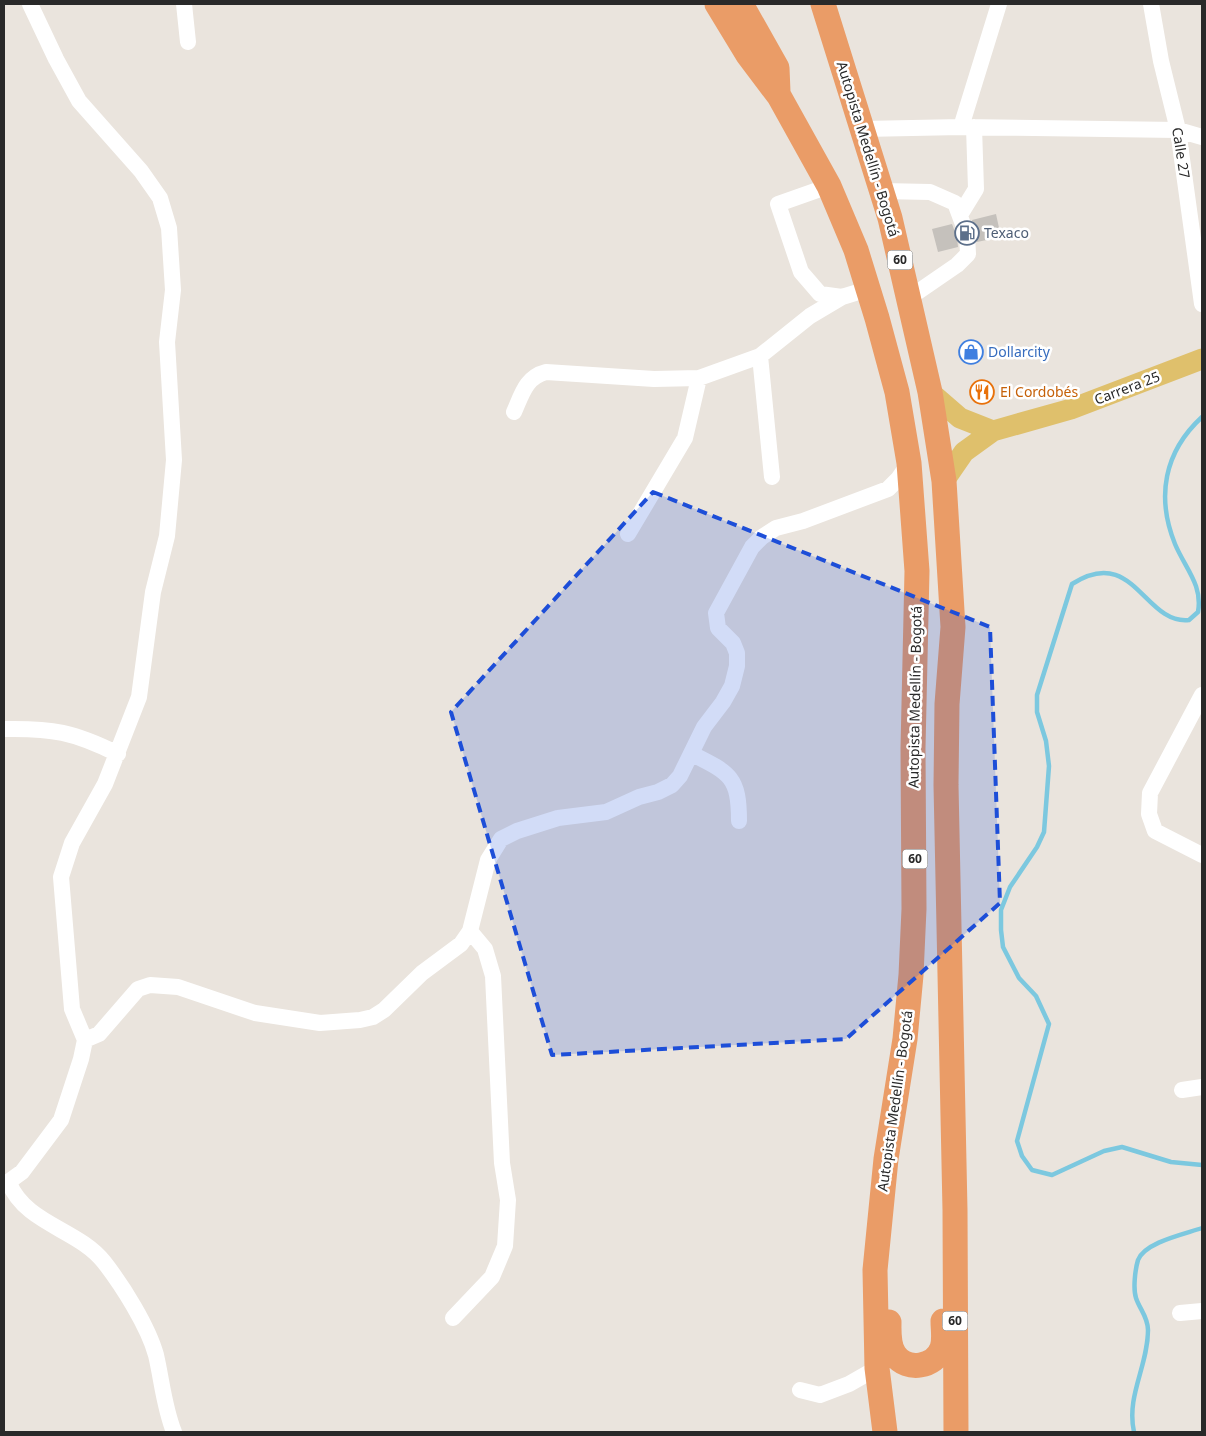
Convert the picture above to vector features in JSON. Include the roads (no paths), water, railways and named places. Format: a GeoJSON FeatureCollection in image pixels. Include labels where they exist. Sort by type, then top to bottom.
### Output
{"type":"FeatureCollection","features":[{"type":"Feature","properties":{"kind":"highway","name":"Autopista Medellín - Bogotá"},"geometry":{"type":"LineString","coordinates":[[717,4],[748,55],[779,96],[829,186],[856,250],[897,392],[909,463],[917,571],[913,748],[914,909],[912,974],[905,1039],[886,1159],[875,1270],[878,1368],[885,1432]]}},
{"type":"Feature","properties":{"kind":"highway"},"geometry":{"type":"LineString","coordinates":[[741,4],[777,68],[779,96]]}},
{"type":"Feature","properties":{"kind":"highway","name":"Autopista Medellín - Bogotá"},"geometry":{"type":"LineString","coordinates":[[822,5],[882,191],[930,392],[944,481],[953,627],[947,704],[946,785],[955,1210],[956,1432]]}},
{"type":"Feature","properties":{"kind":"highway"},"geometry":{"type":"LineString","coordinates":[[886,1159],[897,1188],[888,1270],[890,1347],[895,1356],[904,1363],[914,1366],[925,1364],[936,1357],[941,1350],[943,1342],[942,1237],[955,1210]]}},
{"type":"Feature","properties":{"kind":"main road","name":"Carrera 25"},"geometry":{"type":"LineString","coordinates":[[944,481],[964,452],[993,431],[1071,409],[1202,359]]}},
{"type":"Feature","properties":{"kind":"main road"},"geometry":{"type":"LineString","coordinates":[[930,392],[960,418],[993,431]]}},
{"type":"Feature","properties":{"kind":"street"},"geometry":{"type":"LineString","coordinates":[[30,4],[79,101],[141,171],[160,198],[169,228],[173,259],[173,290],[167,342],[174,460],[172,499],[167,536],[148,622],[139,698],[106,784],[72,843],[61,877],[72,1009],[85,1040],[72,1094],[61,1120],[35,1156],[6,1184],[28,1210],[88,1247],[103,1261],[112,1274],[149,1333],[156,1355],[167,1415],[174,1432]]}},
{"type":"Feature","properties":{"kind":"street"},"geometry":{"type":"LineString","coordinates":[[184,4],[188,42]]}},
{"type":"Feature","properties":{"kind":"street"},"geometry":{"type":"LineString","coordinates":[[960,215],[976,189],[968,127],[999,4]]}},
{"type":"Feature","properties":{"kind":"street","name":"Calle 27"},"geometry":{"type":"LineString","coordinates":[[1151,4],[1161,61],[1178,130],[1202,304]]}},
{"type":"Feature","properties":{"kind":"street"},"geometry":{"type":"LineString","coordinates":[[863,129],[968,127],[1178,130],[1202,137]]}},
{"type":"Feature","properties":{"kind":"street"},"geometry":{"type":"LineString","coordinates":[[829,186],[778,204],[801,272],[820,294],[842,297]]}},
{"type":"Feature","properties":{"kind":"street"},"geometry":{"type":"LineString","coordinates":[[882,191],[930,192],[956,203],[967,235],[968,254],[957,266],[909,298]]}},
{"type":"Feature","properties":{"kind":"street"},"geometry":{"type":"LineString","coordinates":[[514,412],[528,380],[537,374],[546,372],[654,379],[699,378],[760,356],[810,316],[842,297],[868,289]]}},
{"type":"Feature","properties":{"kind":"street"},"geometry":{"type":"LineString","coordinates":[[760,356],[772,477]]}},
{"type":"Feature","properties":{"kind":"street"},"geometry":{"type":"LineString","coordinates":[[628,534],[685,438],[699,378]]}},
{"type":"Feature","properties":{"kind":"street"},"geometry":{"type":"LineString","coordinates":[[85,1040],[99,1034],[138,990],[150,985],[178,987],[255,1013],[320,1023],[373,1017],[384,1010],[422,973],[462,944],[470,931],[488,860],[501,839],[517,830],[558,818],[606,812],[672,785],[692,754],[700,732],[732,686],[737,666],[737,653],[734,643],[718,628],[716,613],[752,548],[762,537],[776,528],[803,521],[888,489],[909,463]]}},
{"type":"Feature","properties":{"kind":"street"},"geometry":{"type":"LineString","coordinates":[[1202,694],[1150,793],[1149,814],[1155,830],[1202,855]]}},
{"type":"Feature","properties":{"kind":"street"},"geometry":{"type":"LineString","coordinates":[[4,729],[57,730],[94,742],[118,754]]}},
{"type":"Feature","properties":{"kind":"street"},"geometry":{"type":"LineString","coordinates":[[692,754],[718,767],[734,782],[738,791],[739,820]]}},
{"type":"Feature","properties":{"kind":"street"},"geometry":{"type":"LineString","coordinates":[[453,1318],[492,1277],[505,1246],[508,1200],[502,1163],[493,976],[485,949],[470,931]]}},
{"type":"Feature","properties":{"kind":"street"},"geometry":{"type":"LineString","coordinates":[[1182,1090],[1202,1087]]}},
{"type":"Feature","properties":{"kind":"street"},"geometry":{"type":"LineString","coordinates":[[1180,1314],[1202,1311]]}},
{"type":"Feature","properties":{"kind":"street"},"geometry":{"type":"LineString","coordinates":[[800,1390],[820,1395],[849,1384],[878,1368]]}},
{"type":"Feature","properties":{"kind":"waterway"},"geometry":{"type":"LineString","coordinates":[[1202,417],[1179,445],[1167,476],[1165,492],[1169,526],[1179,553],[1196,585],[1199,602],[1198,612],[1189,620],[1174,618],[1160,611],[1124,579],[1110,573],[1093,574],[1072,584],[1037,695],[1037,712],[1046,741],[1049,766],[1044,832],[1037,847],[1010,887],[1001,910],[1003,947],[1019,978],[1036,996],[1049,1024],[1017,1141],[1022,1156],[1032,1170],[1052,1175],[1104,1151],[1122,1147],[1171,1162],[1202,1165]]}},
{"type":"Feature","properties":{"kind":"waterway"},"geometry":{"type":"LineString","coordinates":[[1134,1432],[1133,1406],[1145,1356],[1148,1330],[1147,1321],[1135,1294],[1138,1260],[1149,1248],[1176,1236],[1202,1228]]}},
{"type":"Feature","properties":{"kind":"place","name":"Texaco"},"geometry":{"type":"Point","coordinates":[967,233]}},
{"type":"Feature","properties":{"kind":"place","name":"Dollarcity"},"geometry":{"type":"Point","coordinates":[971,352]}},
{"type":"Feature","properties":{"kind":"place","name":"El Cordobés"},"geometry":{"type":"Point","coordinates":[982,392]}}]}
